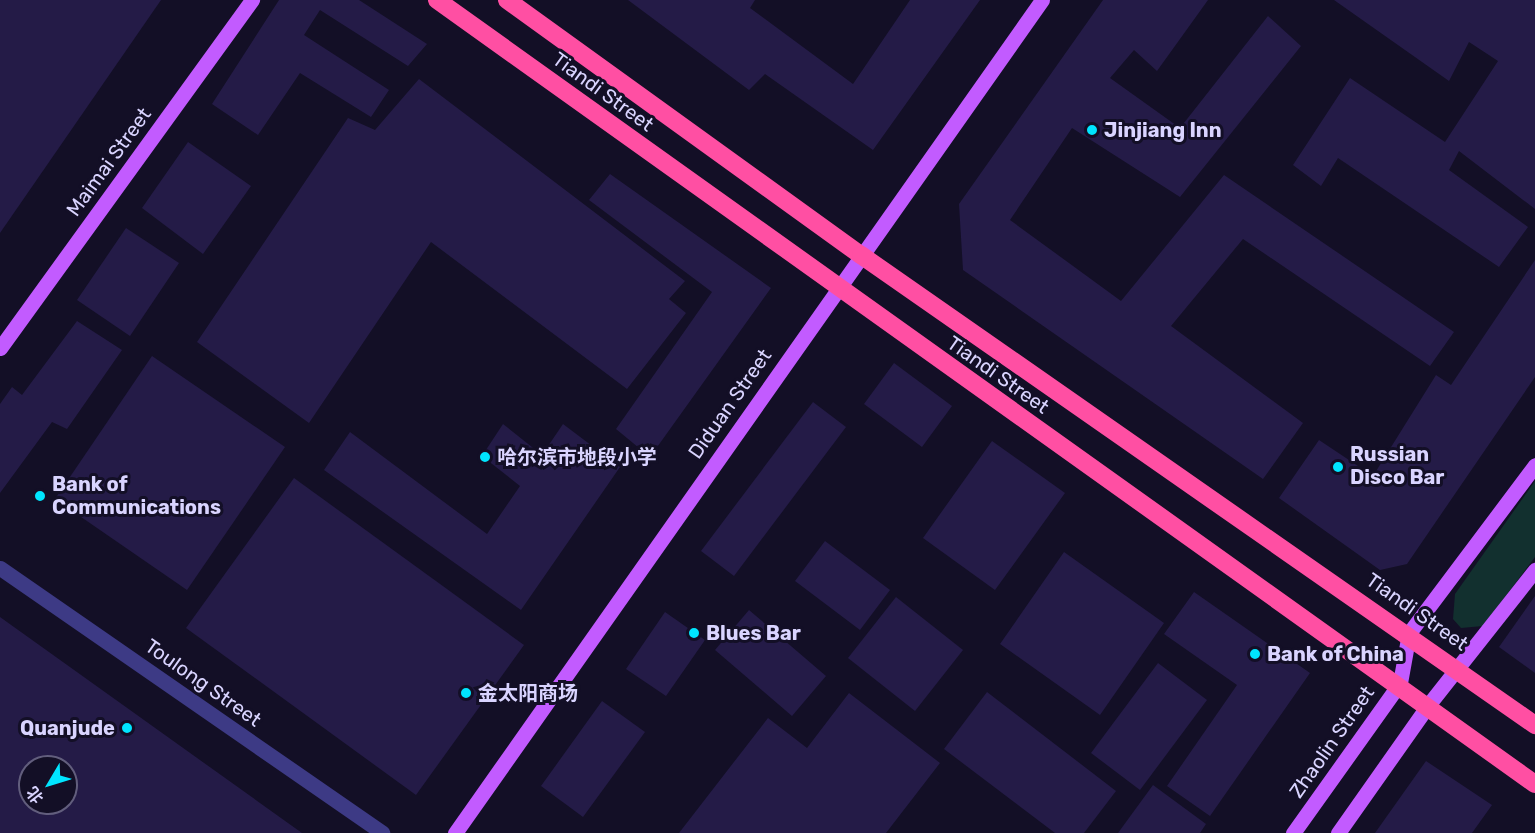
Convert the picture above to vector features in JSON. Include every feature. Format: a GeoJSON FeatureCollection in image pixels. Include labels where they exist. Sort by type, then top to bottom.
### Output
{"type":"FeatureCollection","features":[{"type":"Feature","properties":{"kind":"highway","name":"Tiandi Street"},"geometry":{"type":"LineString","coordinates":[[437,0],[836,289],[1400,684],[1535,783]]}},
{"type":"Feature","properties":{"kind":"highway","name":"Tiandi Street"},"geometry":{"type":"LineString","coordinates":[[507,0],[861,255],[1461,669],[1535,725]]}},
{"type":"Feature","properties":{"kind":"main road","name":"Maimai Street"},"geometry":{"type":"LineString","coordinates":[[0,348],[252,0]]}},
{"type":"Feature","properties":{"kind":"main road","name":"Diduan Street"},"geometry":{"type":"LineString","coordinates":[[455,833],[836,289],[1042,0]]}},
{"type":"Feature","properties":{"kind":"main road","name":"Zhaolin Street"},"geometry":{"type":"LineString","coordinates":[[1293,833],[1400,684],[1409,633],[1535,465]]}},
{"type":"Feature","properties":{"kind":"main road"},"geometry":{"type":"LineString","coordinates":[[1338,833],[1429,705],[1461,669],[1535,570]]}},
{"type":"Feature","properties":{"kind":"street","name":"Toulong Street"},"geometry":{"type":"LineString","coordinates":[[0,568],[382,833]]}},
{"type":"Feature","properties":{"kind":"green space"},"geometry":{"type":"Polygon","coordinates":[[[1535,481],[1535,557],[1483,626],[1461,628],[1453,619],[1455,594],[1535,481]]]}},
{"type":"Feature","properties":{"kind":"building"},"geometry":{"type":"Polygon","coordinates":[[[0,0],[161,0],[0,233],[0,0]]]}},
{"type":"Feature","properties":{"kind":"building"},"geometry":{"type":"Polygon","coordinates":[[[279,0],[359,0],[427,44],[408,66],[320,10],[304,35],[389,90],[371,117],[300,73],[258,135],[212,104],[279,0]]]}},
{"type":"Feature","properties":{"kind":"building"},"geometry":{"type":"Polygon","coordinates":[[[628,0],[755,0],[750,8],[853,84],[910,0],[980,0],[873,150],[765,74],[749,90],[628,0]]]}},
{"type":"Feature","properties":{"kind":"building"},"geometry":{"type":"Polygon","coordinates":[[[1103,0],[1208,0],[1157,71],[1134,50],[1110,78],[1180,128],[1268,16],[1301,46],[1180,197],[1072,128],[1010,220],[1121,301],[1224,175],[1454,332],[1430,366],[1243,239],[1171,326],[1303,423],[1263,479],[963,270],[959,204],[1103,0]]]}},
{"type":"Feature","properties":{"kind":"building"},"geometry":{"type":"Polygon","coordinates":[[[1334,0],[1535,0],[1535,209],[1459,151],[1449,170],[1528,227],[1499,267],[1338,158],[1321,186],[1293,165],[1350,78],[1445,142],[1498,61],[1469,42],[1449,81],[1334,0]]]}},
{"type":"Feature","properties":{"kind":"building"},"geometry":{"type":"Polygon","coordinates":[[[419,79],[685,281],[669,299],[686,313],[627,389],[431,242],[309,423],[197,342],[348,118],[375,130],[419,79]]]}},
{"type":"Feature","properties":{"kind":"building"},"geometry":{"type":"Polygon","coordinates":[[[188,142],[251,186],[203,254],[142,208],[188,142]]]}},
{"type":"Feature","properties":{"kind":"building"},"geometry":{"type":"Polygon","coordinates":[[[610,174],[771,288],[650,457],[616,429],[712,292],[589,200],[610,174]]]}},
{"type":"Feature","properties":{"kind":"building"},"geometry":{"type":"Polygon","coordinates":[[[126,228],[179,263],[130,336],[77,300],[126,228]]]}},
{"type":"Feature","properties":{"kind":"building"},"geometry":{"type":"Polygon","coordinates":[[[1535,260],[1535,377],[1407,564],[1380,570],[1279,498],[1319,440],[1373,476],[1436,375],[1451,385],[1535,260]]]}},
{"type":"Feature","properties":{"kind":"building"},"geometry":{"type":"Polygon","coordinates":[[[77,321],[122,350],[67,429],[52,422],[0,493],[0,404],[12,387],[22,395],[77,321]]]}},
{"type":"Feature","properties":{"kind":"building"},"geometry":{"type":"Polygon","coordinates":[[[152,356],[285,447],[187,590],[55,499],[152,356]]]}},
{"type":"Feature","properties":{"kind":"building"},"geometry":{"type":"Polygon","coordinates":[[[894,363],[952,406],[922,447],[864,404],[894,363]]]}},
{"type":"Feature","properties":{"kind":"building"},"geometry":{"type":"Polygon","coordinates":[[[813,402],[846,427],[734,576],[701,551],[813,402]]]}},
{"type":"Feature","properties":{"kind":"building"},"geometry":{"type":"Polygon","coordinates":[[[503,424],[542,455],[563,424],[620,467],[521,610],[324,470],[350,432],[487,534],[520,486],[482,456],[503,424]]]}},
{"type":"Feature","properties":{"kind":"building"},"geometry":{"type":"Polygon","coordinates":[[[992,441],[1065,493],[995,590],[923,538],[992,441]]]}},
{"type":"Feature","properties":{"kind":"building"},"geometry":{"type":"Polygon","coordinates":[[[294,478],[524,645],[416,795],[186,628],[294,478]]]}},
{"type":"Feature","properties":{"kind":"building"},"geometry":{"type":"Polygon","coordinates":[[[825,541],[890,590],[860,630],[795,581],[825,541]]]}},
{"type":"Feature","properties":{"kind":"building"},"geometry":{"type":"Polygon","coordinates":[[[1064,552],[1164,623],[1100,715],[1000,644],[1064,552]]]}},
{"type":"Feature","properties":{"kind":"building"},"geometry":{"type":"Polygon","coordinates":[[[1194,592],[1310,673],[1210,816],[1167,786],[1237,685],[1164,634],[1194,592]]]}},
{"type":"Feature","properties":{"kind":"building"},"geometry":{"type":"Polygon","coordinates":[[[1535,596],[1535,673],[1499,647],[1535,596]]]}},
{"type":"Feature","properties":{"kind":"building"},"geometry":{"type":"Polygon","coordinates":[[[896,597],[963,650],[915,711],[848,658],[896,597]]]}},
{"type":"Feature","properties":{"kind":"building"},"geometry":{"type":"Polygon","coordinates":[[[749,610],[826,676],[792,716],[715,650],[749,610]]]}},
{"type":"Feature","properties":{"kind":"building"},"geometry":{"type":"Polygon","coordinates":[[[665,612],[705,640],[666,696],[626,669],[665,612]]]}},
{"type":"Feature","properties":{"kind":"building"},"geometry":{"type":"Polygon","coordinates":[[[0,617],[302,833],[0,833],[0,617]]]}},
{"type":"Feature","properties":{"kind":"building"},"geometry":{"type":"Polygon","coordinates":[[[1158,663],[1207,700],[1140,790],[1091,753],[1158,663]]]}},
{"type":"Feature","properties":{"kind":"building"},"geometry":{"type":"Polygon","coordinates":[[[987,692],[1116,791],[1084,833],[1055,833],[944,749],[987,692]]]}},
{"type":"Feature","properties":{"kind":"building"},"geometry":{"type":"Polygon","coordinates":[[[849,693],[940,763],[886,833],[679,833],[768,718],[807,748],[849,693]]]}},
{"type":"Feature","properties":{"kind":"building"},"geometry":{"type":"Polygon","coordinates":[[[602,701],[645,732],[583,817],[541,786],[602,701]]]}},
{"type":"Feature","properties":{"kind":"building"},"geometry":{"type":"Polygon","coordinates":[[[1426,761],[1492,805],[1472,833],[1375,833],[1426,761]]]}},
{"type":"Feature","properties":{"kind":"building"},"geometry":{"type":"Polygon","coordinates":[[[1153,785],[1206,824],[1200,833],[1118,833],[1153,785]]]}},
{"type":"Feature","properties":{"kind":"place","name":"Jinjiang Inn"},"geometry":{"type":"Point","coordinates":[1092,130]}},
{"type":"Feature","properties":{"kind":"place","name":"哈尔滨市地段小学"},"geometry":{"type":"Point","coordinates":[485,457]}},
{"type":"Feature","properties":{"kind":"place","name":"Russian Disco Bar"},"geometry":{"type":"Point","coordinates":[1338,467]}},
{"type":"Feature","properties":{"kind":"place","name":"Bank of Communications"},"geometry":{"type":"Point","coordinates":[40,496]}},
{"type":"Feature","properties":{"kind":"place","name":"Blues Bar"},"geometry":{"type":"Point","coordinates":[694,633]}},
{"type":"Feature","properties":{"kind":"place","name":"Bank of China"},"geometry":{"type":"Point","coordinates":[1255,654]}},
{"type":"Feature","properties":{"kind":"place","name":"金太阳商场"},"geometry":{"type":"Point","coordinates":[466,693]}},
{"type":"Feature","properties":{"kind":"place","name":"Quanjude"},"geometry":{"type":"Point","coordinates":[127,728]}}]}
